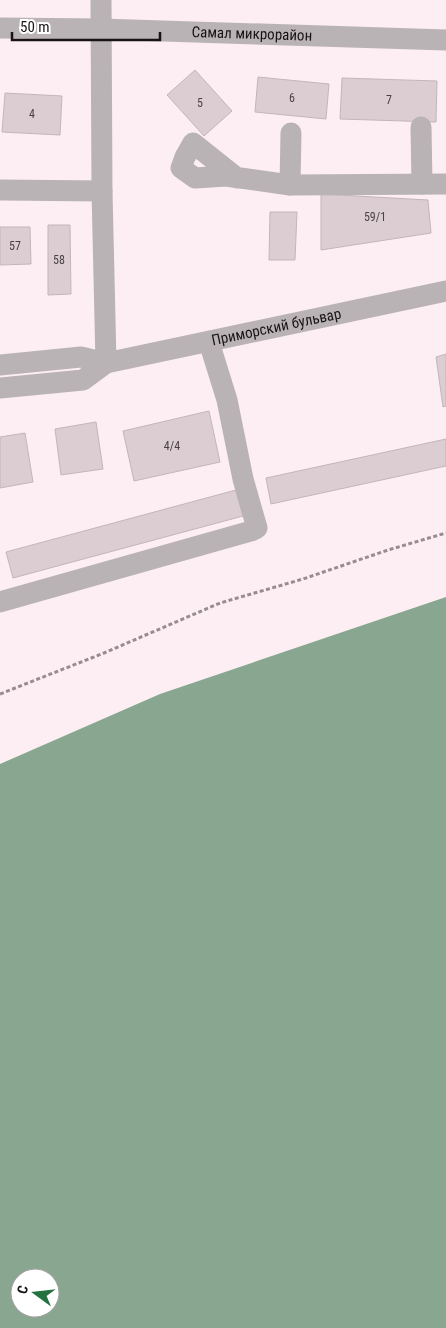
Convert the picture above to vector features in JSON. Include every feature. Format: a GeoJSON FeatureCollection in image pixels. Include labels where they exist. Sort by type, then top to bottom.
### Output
{"type":"FeatureCollection","features":[{"type":"Feature","properties":{"kind":"street"},"geometry":{"type":"LineString","coordinates":[[101,0],[102,191],[106,363]]}},
{"type":"Feature","properties":{"kind":"street","name":"Самал микрорайон"},"geometry":{"type":"LineString","coordinates":[[0,28],[101,29],[446,40]]}},
{"type":"Feature","properties":{"kind":"street"},"geometry":{"type":"LineString","coordinates":[[422,127],[422,184]]}},
{"type":"Feature","properties":{"kind":"street"},"geometry":{"type":"LineString","coordinates":[[290,185],[291,133]]}},
{"type":"Feature","properties":{"kind":"street"},"geometry":{"type":"LineString","coordinates":[[237,178],[290,185],[446,184]]}},
{"type":"Feature","properties":{"kind":"street"},"geometry":{"type":"LineString","coordinates":[[0,190],[102,191]]}},
{"type":"Feature","properties":{"kind":"street","name":"Приморский бульвар"},"geometry":{"type":"LineString","coordinates":[[0,388],[83,380],[106,363],[446,291]]}},
{"type":"Feature","properties":{"kind":"street"},"geometry":{"type":"LineString","coordinates":[[0,602],[242,534],[257,528],[243,479],[227,400],[209,342]]}},
{"type":"Feature","properties":{"kind":"street","name":"Приморский бульвар"},"geometry":{"type":"LineString","coordinates":[[0,365],[81,357],[106,363]]}},
{"type":"Feature","properties":{"kind":"path"},"geometry":{"type":"LineString","coordinates":[[0,694],[104,653],[220,603],[303,579],[396,547],[446,533]]}},
{"type":"Feature","properties":{"kind":"shaded area"},"geometry":{"type":"Polygon","coordinates":[[[446,597],[446,1328],[0,1328],[0,764],[160,694],[446,597]]]}},
{"type":"Feature","properties":{"kind":"building"},"geometry":{"type":"Polygon","coordinates":[[[195,70],[232,111],[204,136],[167,95],[195,70]]]}},
{"type":"Feature","properties":{"kind":"building"},"geometry":{"type":"Polygon","coordinates":[[[258,77],[329,84],[326,119],[255,112],[258,77]]]}},
{"type":"Feature","properties":{"kind":"building"},"geometry":{"type":"Polygon","coordinates":[[[342,78],[437,81],[436,122],[340,119],[342,78]]]}},
{"type":"Feature","properties":{"kind":"building"},"geometry":{"type":"Polygon","coordinates":[[[5,93],[62,96],[60,135],[2,132],[5,93]]]}},
{"type":"Feature","properties":{"kind":"building"},"geometry":{"type":"Polygon","coordinates":[[[321,194],[428,200],[431,233],[321,250],[321,194]]]}},
{"type":"Feature","properties":{"kind":"building"},"geometry":{"type":"Polygon","coordinates":[[[270,212],[297,212],[295,260],[269,260],[270,212]]]}},
{"type":"Feature","properties":{"kind":"building"},"geometry":{"type":"Polygon","coordinates":[[[48,225],[70,225],[71,294],[48,295],[48,225]]]}},
{"type":"Feature","properties":{"kind":"building"},"geometry":{"type":"Polygon","coordinates":[[[0,227],[30,227],[31,264],[0,265],[0,227]]]}},
{"type":"Feature","properties":{"kind":"building"},"geometry":{"type":"Polygon","coordinates":[[[446,354],[446,406],[443,407],[436,357],[446,354]]]}},
{"type":"Feature","properties":{"kind":"building"},"geometry":{"type":"Polygon","coordinates":[[[209,411],[220,462],[134,481],[123,431],[209,411]]]}},
{"type":"Feature","properties":{"kind":"building"},"geometry":{"type":"Polygon","coordinates":[[[96,422],[103,469],[61,475],[55,429],[96,422]]]}},
{"type":"Feature","properties":{"kind":"building"},"geometry":{"type":"Polygon","coordinates":[[[25,433],[33,482],[0,488],[0,437],[25,433]]]}},
{"type":"Feature","properties":{"kind":"building"},"geometry":{"type":"Polygon","coordinates":[[[446,439],[446,466],[271,504],[266,478],[446,439]]]}},
{"type":"Feature","properties":{"kind":"building"},"geometry":{"type":"Polygon","coordinates":[[[236,490],[243,516],[13,578],[6,552],[236,490]]]}}]}
